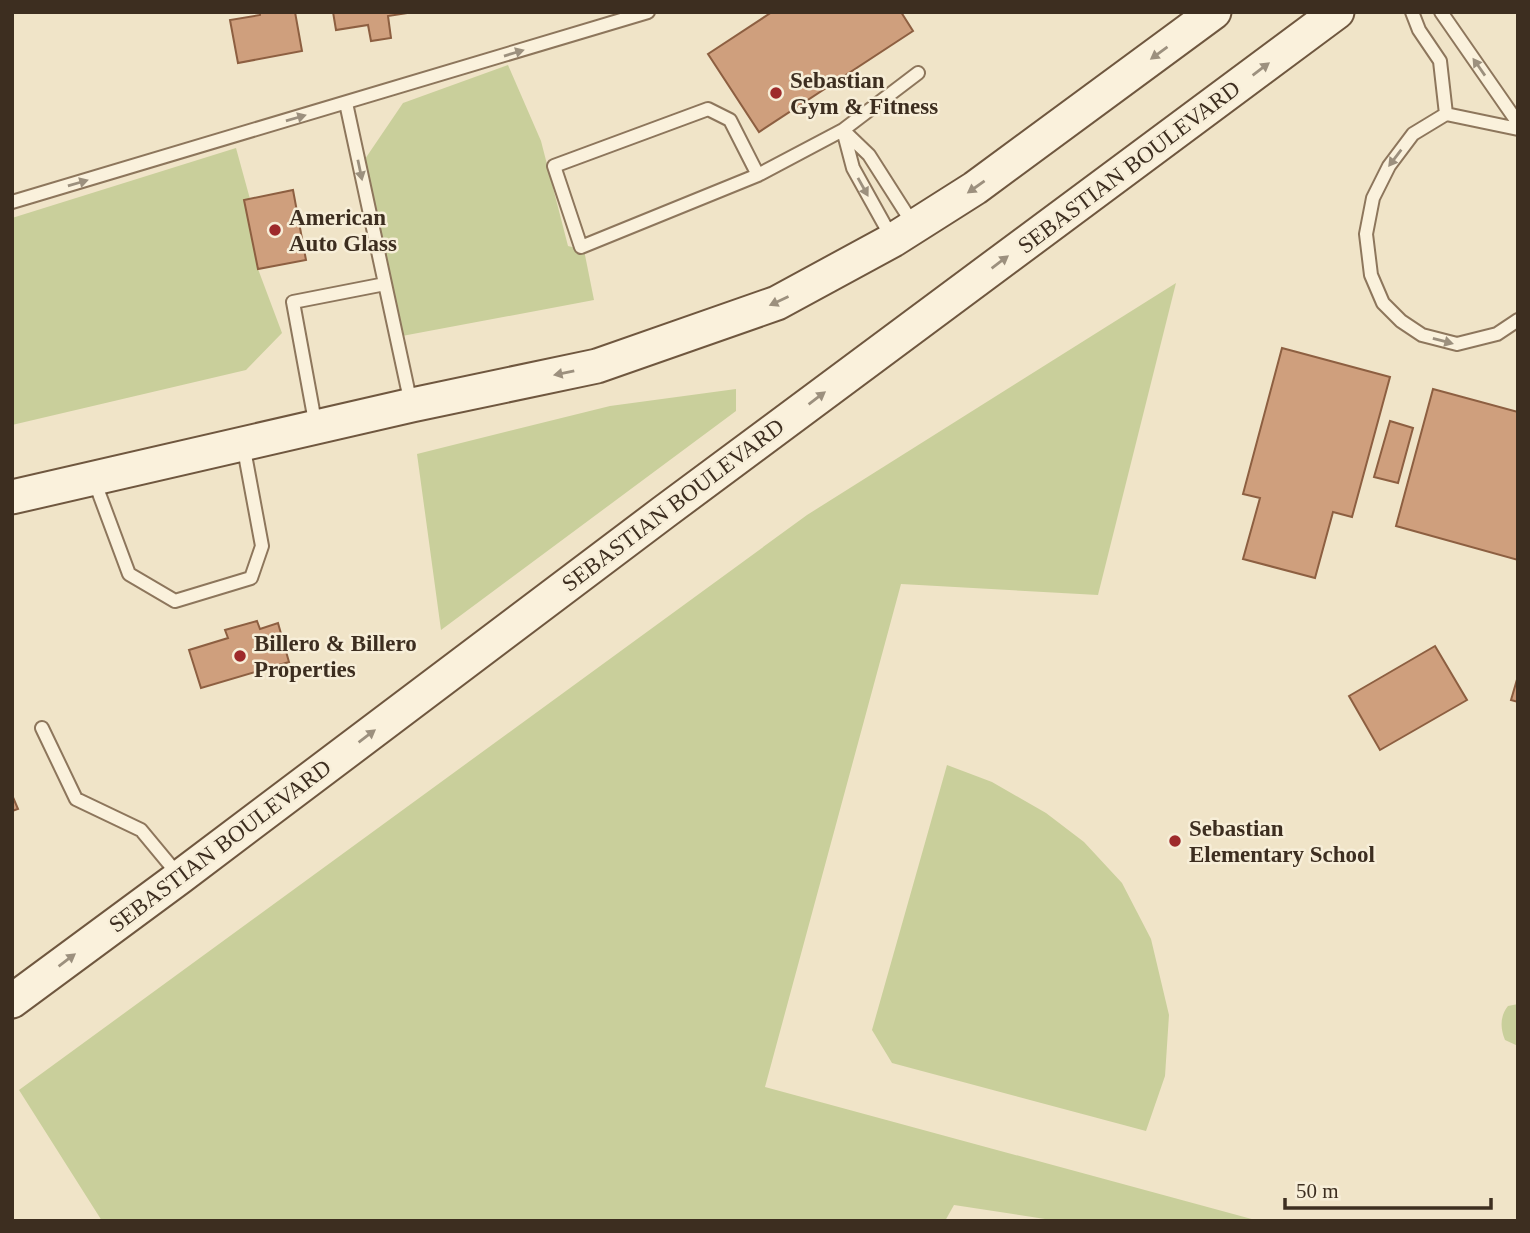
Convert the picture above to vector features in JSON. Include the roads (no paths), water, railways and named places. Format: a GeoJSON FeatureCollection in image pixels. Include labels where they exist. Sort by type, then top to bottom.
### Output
{"type":"FeatureCollection","features":[{"type":"Feature","properties":{"kind":"main road"},"geometry":{"type":"LineString","coordinates":[[12,497],[412,405],[597,366],[777,303],[904,233],[975,188],[1214,12]]}},
{"type":"Feature","properties":{"kind":"main road","name":"SEBASTIAN BOULEVARD"},"geometry":{"type":"LineString","coordinates":[[12,1001],[1337,12]]}},
{"type":"Feature","properties":{"kind":"lane"},"geometry":{"type":"LineString","coordinates":[[12,202],[648,12]]}},
{"type":"Feature","properties":{"kind":"lane"},"geometry":{"type":"LineString","coordinates":[[1412,12],[1419,30],[1440,61],[1446,114]]}},
{"type":"Feature","properties":{"kind":"lane"},"geometry":{"type":"LineString","coordinates":[[1441,12],[1518,123]]}},
{"type":"Feature","properties":{"kind":"lane"},"geometry":{"type":"LineString","coordinates":[[758,175],[730,120],[708,109],[554,166],[581,247],[758,175],[843,130],[918,73]]}},
{"type":"Feature","properties":{"kind":"lane"},"geometry":{"type":"LineString","coordinates":[[346,103],[412,405]]}},
{"type":"Feature","properties":{"kind":"lane"},"geometry":{"type":"LineString","coordinates":[[1518,129],[1446,114],[1413,134],[1389,166],[1373,198],[1366,234],[1371,275],[1382,303],[1401,321],[1422,335],[1457,344],[1497,334],[1518,320]]}},
{"type":"Feature","properties":{"kind":"lane"},"geometry":{"type":"LineString","coordinates":[[843,130],[869,155],[904,233]]}},
{"type":"Feature","properties":{"kind":"lane"},"geometry":{"type":"LineString","coordinates":[[843,130],[853,169],[904,233]]}},
{"type":"Feature","properties":{"kind":"lane"},"geometry":{"type":"LineString","coordinates":[[316,427],[293,302],[385,284]]}},
{"type":"Feature","properties":{"kind":"lane"},"geometry":{"type":"LineString","coordinates":[[93,478],[130,574],[175,601],[251,578],[262,546],[243,444]]}},
{"type":"Feature","properties":{"kind":"lane"},"geometry":{"type":"LineString","coordinates":[[42,728],[76,799],[141,830],[180,877]]}},
{"type":"Feature","properties":{"kind":"place","name":"Sebastian Gym & Fitness"},"geometry":{"type":"Point","coordinates":[776,93]}},
{"type":"Feature","properties":{"kind":"place","name":"American Auto Glass"},"geometry":{"type":"Point","coordinates":[275,230]}},
{"type":"Feature","properties":{"kind":"place","name":"Billero & Billero Properties"},"geometry":{"type":"Point","coordinates":[240,656]}},
{"type":"Feature","properties":{"kind":"place","name":"Sebastian Elementary School"},"geometry":{"type":"Point","coordinates":[1175,841]}}]}
